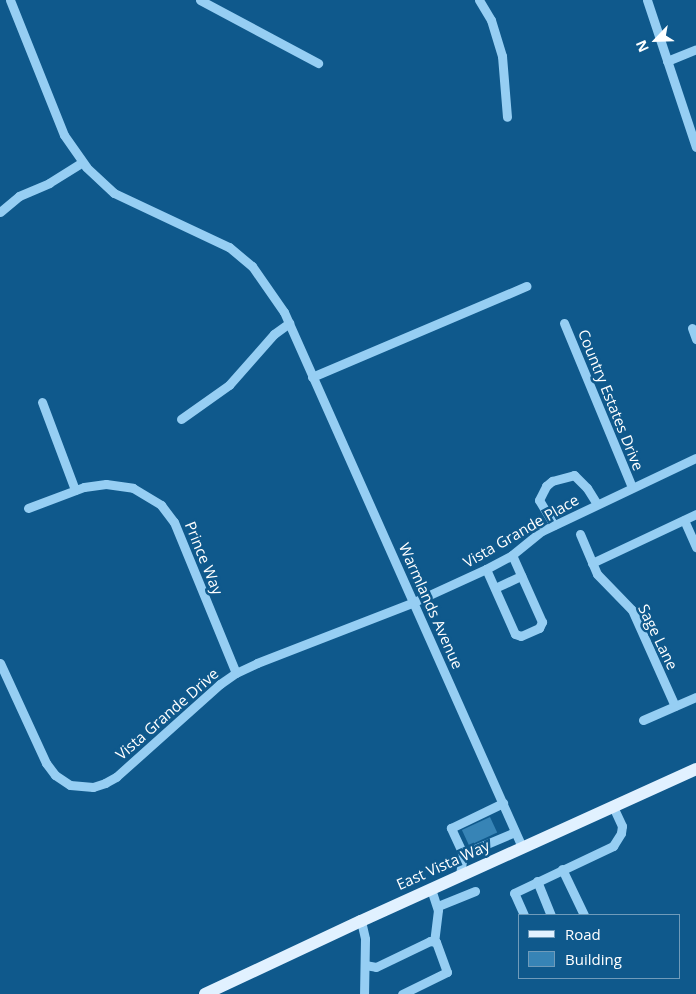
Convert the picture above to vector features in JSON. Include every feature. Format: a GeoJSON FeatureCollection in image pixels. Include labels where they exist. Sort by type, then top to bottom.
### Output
{"type":"FeatureCollection","features":[{"type":"Feature","properties":{"kind":"main road","name":"East Vista Way"},"geometry":{"type":"LineString","coordinates":[[205,994],[361,920],[696,769]]}},
{"type":"Feature","properties":{"kind":"street","name":"Warmlands Avenue"},"geometry":{"type":"LineString","coordinates":[[10,0],[64,135],[82,162],[114,193],[229,247],[261,276],[288,323],[522,847]]}},
{"type":"Feature","properties":{"kind":"street"},"geometry":{"type":"LineString","coordinates":[[200,0],[318,63]]}},
{"type":"Feature","properties":{"kind":"street"},"geometry":{"type":"LineString","coordinates":[[479,0],[491,20],[502,56],[507,117]]}},
{"type":"Feature","properties":{"kind":"street"},"geometry":{"type":"LineString","coordinates":[[647,0],[696,147]]}},
{"type":"Feature","properties":{"kind":"street"},"geometry":{"type":"LineString","coordinates":[[667,61],[696,49]]}},
{"type":"Feature","properties":{"kind":"street"},"geometry":{"type":"LineString","coordinates":[[0,212],[19,196],[49,183],[82,162]]}},
{"type":"Feature","properties":{"kind":"street"},"geometry":{"type":"LineString","coordinates":[[312,377],[526,286]]}},
{"type":"Feature","properties":{"kind":"street"},"geometry":{"type":"LineString","coordinates":[[181,419],[229,385],[274,334],[288,323]]}},
{"type":"Feature","properties":{"kind":"street","name":"Country Estates Drive"},"geometry":{"type":"LineString","coordinates":[[564,323],[632,487]]}},
{"type":"Feature","properties":{"kind":"street"},"geometry":{"type":"LineString","coordinates":[[692,328],[696,338]]}},
{"type":"Feature","properties":{"kind":"street"},"geometry":{"type":"LineString","coordinates":[[42,402],[75,490]]}},
{"type":"Feature","properties":{"kind":"street","name":"Vista Grande Place"},"geometry":{"type":"LineString","coordinates":[[414,602],[512,555],[542,531],[696,458]]}},
{"type":"Feature","properties":{"kind":"street"},"geometry":{"type":"LineString","coordinates":[[554,525],[539,500],[546,486],[552,481],[574,475],[587,488],[596,504]]}},
{"type":"Feature","properties":{"kind":"street","name":"Prince Way"},"geometry":{"type":"LineString","coordinates":[[28,508],[75,490],[106,484],[132,488],[162,505],[174,522],[236,673]]}},
{"type":"Feature","properties":{"kind":"street"},"geometry":{"type":"LineString","coordinates":[[592,563],[696,514]]}},
{"type":"Feature","properties":{"kind":"street"},"geometry":{"type":"LineString","coordinates":[[684,520],[696,547]]}},
{"type":"Feature","properties":{"kind":"street","name":"Sage Lane"},"geometry":{"type":"LineString","coordinates":[[580,534],[597,574],[632,610],[675,706]]}},
{"type":"Feature","properties":{"kind":"street"},"geometry":{"type":"LineString","coordinates":[[486,569],[515,634],[521,636],[539,628],[542,622],[512,555]]}},
{"type":"Feature","properties":{"kind":"street"},"geometry":{"type":"LineString","coordinates":[[495,588],[521,576]]}},
{"type":"Feature","properties":{"kind":"street","name":"Vista Grande Drive"},"geometry":{"type":"LineString","coordinates":[[0,663],[46,763],[55,775],[70,785],[93,787],[116,778],[220,684],[236,673],[257,663],[414,602]]}},
{"type":"Feature","properties":{"kind":"street"},"geometry":{"type":"LineString","coordinates":[[643,720],[696,697]]}},
{"type":"Feature","properties":{"kind":"street"},"geometry":{"type":"LineString","coordinates":[[460,875],[463,854],[450,828],[503,803]]}},
{"type":"Feature","properties":{"kind":"street"},"geometry":{"type":"LineString","coordinates":[[524,914],[514,893],[613,846],[621,833],[622,826],[613,807]]}},
{"type":"Feature","properties":{"kind":"street"},"geometry":{"type":"LineString","coordinates":[[463,854],[515,832]]}},
{"type":"Feature","properties":{"kind":"street"},"geometry":{"type":"LineString","coordinates":[[562,869],[584,914]]}},
{"type":"Feature","properties":{"kind":"street"},"geometry":{"type":"LineString","coordinates":[[538,880],[551,914]]}},
{"type":"Feature","properties":{"kind":"street"},"geometry":{"type":"LineString","coordinates":[[402,994],[447,972],[434,940],[438,906],[431,889]]}},
{"type":"Feature","properties":{"kind":"street"},"geometry":{"type":"LineString","coordinates":[[438,906],[475,891]]}},
{"type":"Feature","properties":{"kind":"street"},"geometry":{"type":"LineString","coordinates":[[361,920],[365,938],[364,994]]}},
{"type":"Feature","properties":{"kind":"street"},"geometry":{"type":"LineString","coordinates":[[364,965],[376,967],[434,940]]}},
{"type":"Feature","properties":{"kind":"building"},"geometry":{"type":"Polygon","coordinates":[[[490,817],[497,832],[469,846],[462,830],[490,817]]]}}]}
